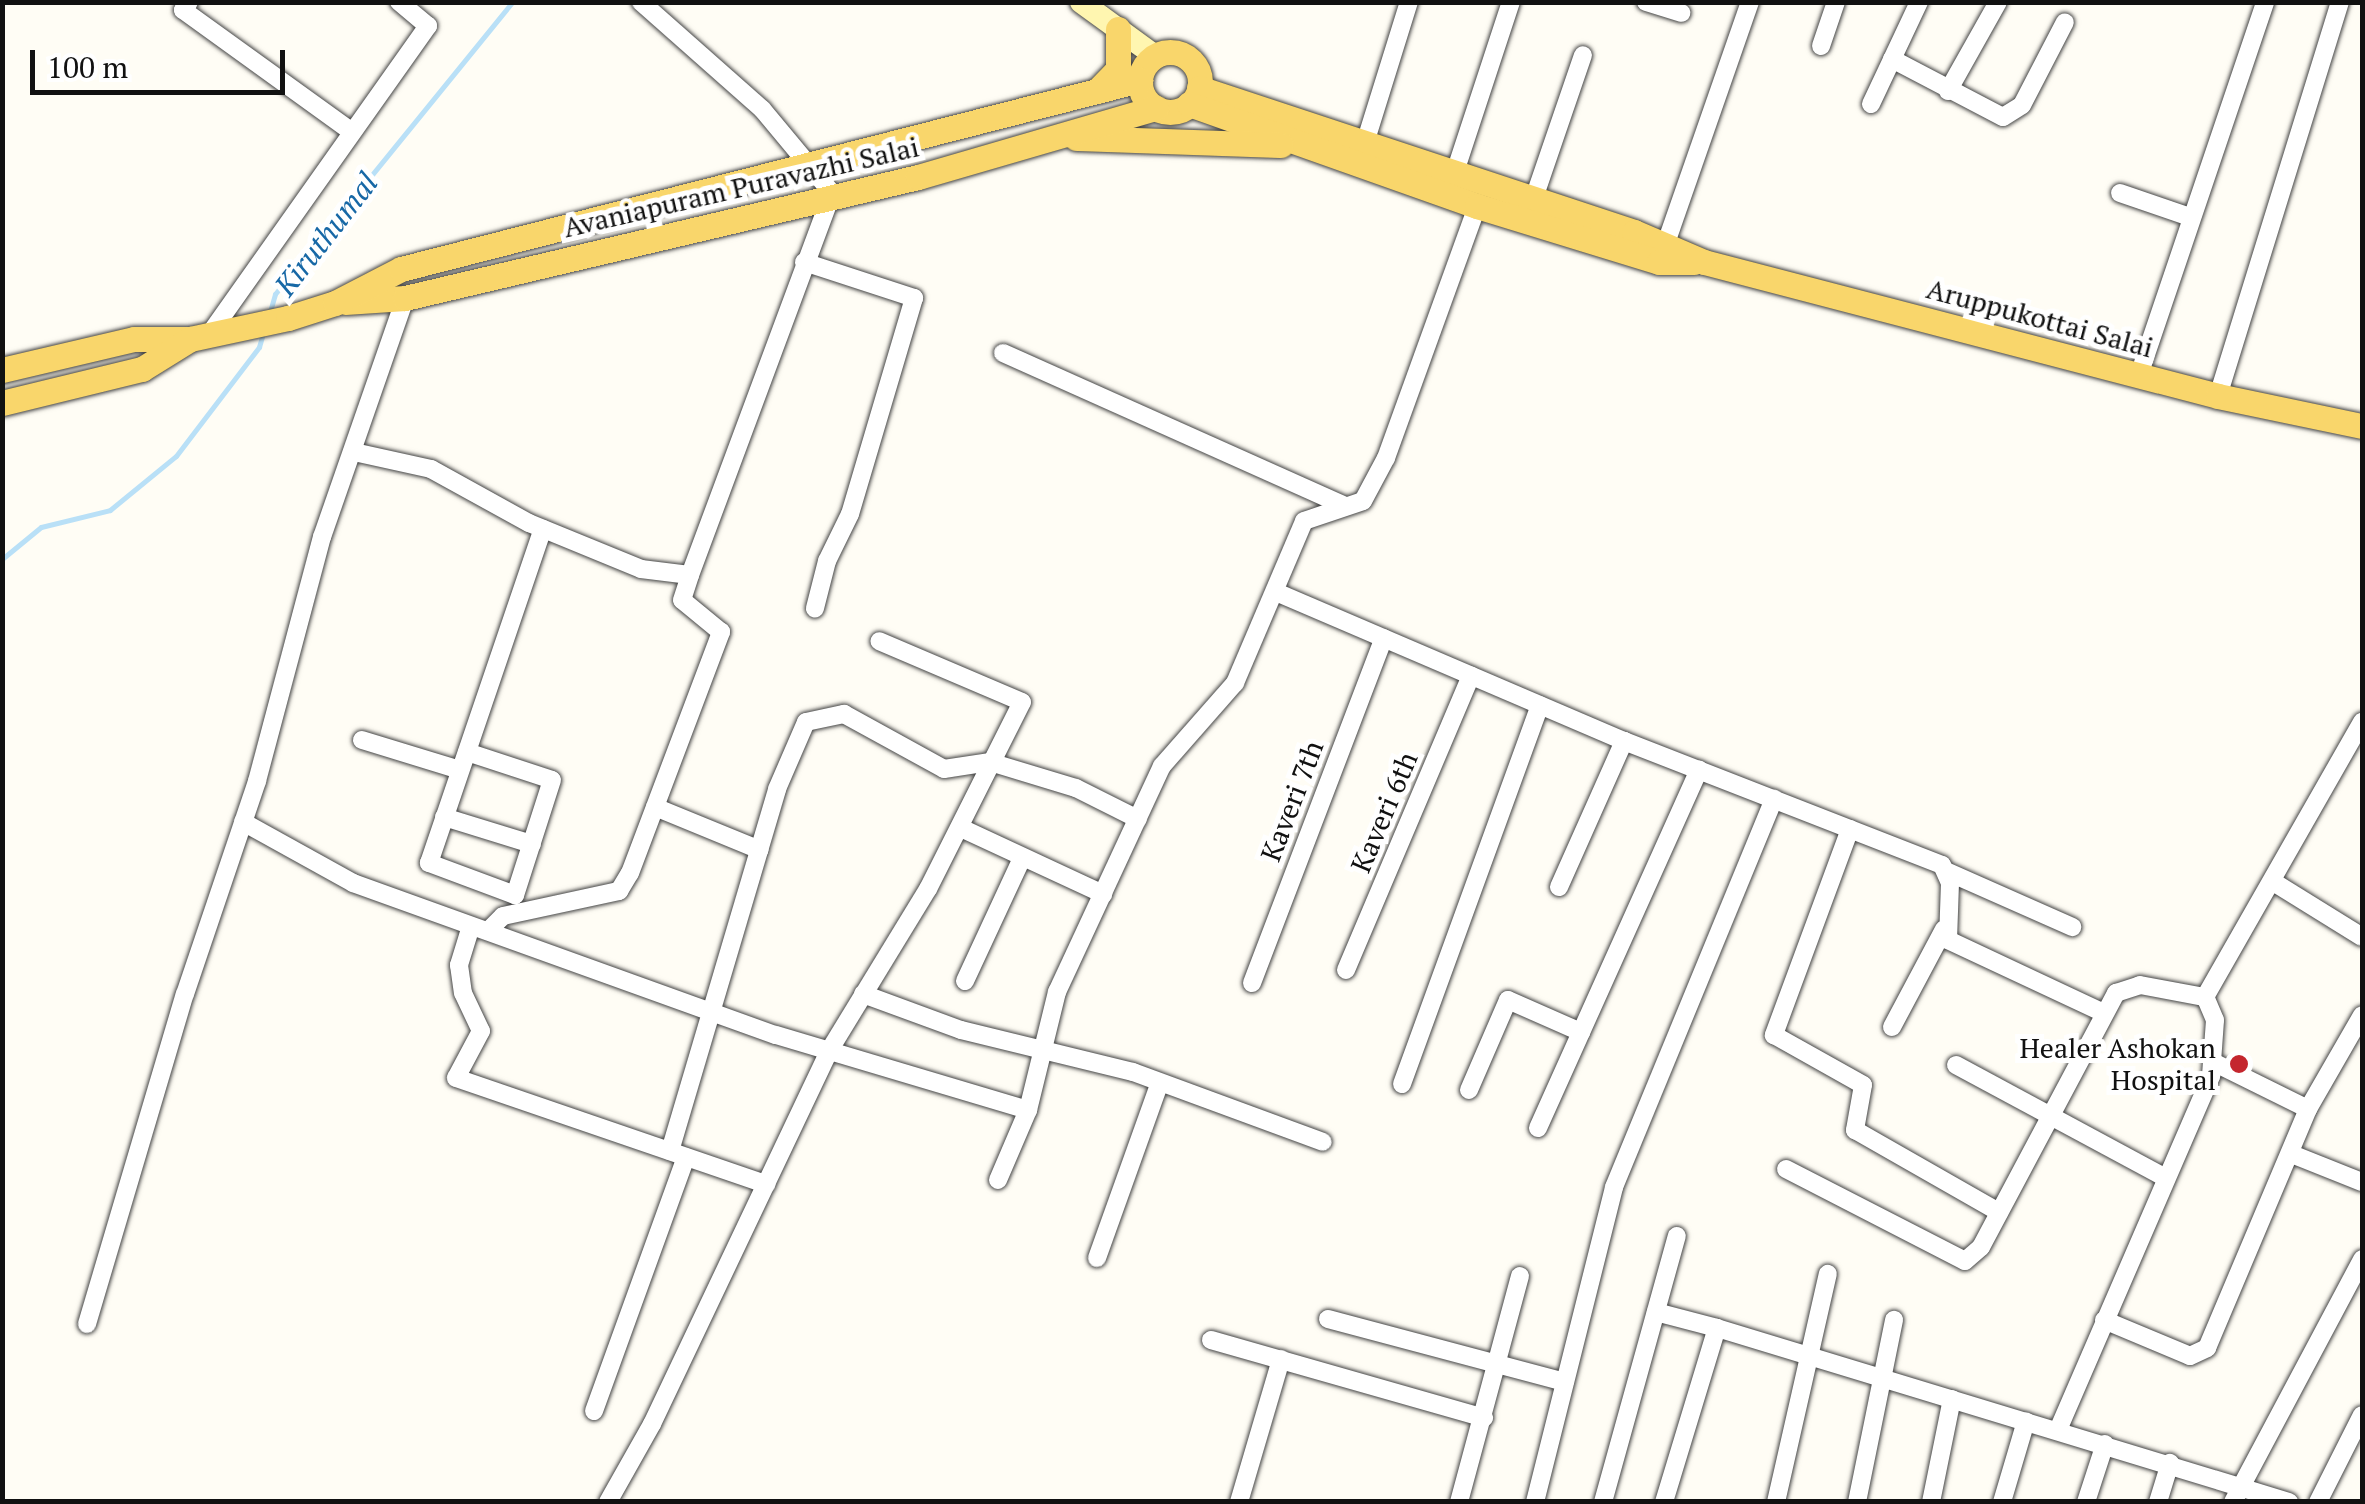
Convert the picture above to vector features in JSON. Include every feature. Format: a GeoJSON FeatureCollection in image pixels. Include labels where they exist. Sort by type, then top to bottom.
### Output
{"type":"FeatureCollection","features":[{"type":"Feature","properties":{"kind":"main road"},"geometry":{"type":"LineString","coordinates":[[1082,2],[1155,56]]}},
{"type":"Feature","properties":{"kind":"main road"},"geometry":{"type":"LineString","coordinates":[[1097,91],[1118,70],[1118,29]]}},
{"type":"Feature","properties":{"kind":"main road"},"geometry":{"type":"LineString","coordinates":[[1174,52],[1191,60],[1194,96],[1173,112],[1156,108],[1140,80],[1155,56],[1174,52]]}},
{"type":"Feature","properties":{"kind":"main road","name":"Avaniapuram Puravazhi Salai"},"geometry":{"type":"LineString","coordinates":[[2,370],[134,339],[199,337],[288,318],[335,303],[402,269],[806,161],[1140,80]]}},
{"type":"Feature","properties":{"kind":"main road","name":"Aruppukottai Salai"},"geometry":{"type":"LineString","coordinates":[[1194,96],[1365,143],[1666,244],[1704,262],[2218,396],[2362,426]]}},
{"type":"Feature","properties":{"kind":"main road","name":"Aruppukottai Salai"},"geometry":{"type":"LineString","coordinates":[[1194,96],[1306,146],[1477,206],[1659,262],[1704,262]]}},
{"type":"Feature","properties":{"kind":"main road","name":"Avaniapuram Puravazhi Salai"},"geometry":{"type":"LineString","coordinates":[[335,303],[405,298],[1054,138],[1156,108]]}},
{"type":"Feature","properties":{"kind":"main road"},"geometry":{"type":"LineString","coordinates":[[1054,138],[1306,146]]}},
{"type":"Feature","properties":{"kind":"main road","name":"Avaniapuram Puravazhi Salai"},"geometry":{"type":"LineString","coordinates":[[2,403],[142,370],[199,337]]}},
{"type":"Feature","properties":{"kind":"street"},"geometry":{"type":"LineString","coordinates":[[189,2],[182,10],[351,132]]}},
{"type":"Feature","properties":{"kind":"street"},"geometry":{"type":"LineString","coordinates":[[199,337],[428,26],[399,2]]}},
{"type":"Feature","properties":{"kind":"street"},"geometry":{"type":"LineString","coordinates":[[641,2],[762,109],[832,193],[682,600],[721,632],[619,891],[503,916],[480,928],[459,966],[463,993],[481,1031],[456,1078],[766,1184]]}},
{"type":"Feature","properties":{"kind":"street"},"geometry":{"type":"LineString","coordinates":[[1365,143],[1409,2]]}},
{"type":"Feature","properties":{"kind":"street"},"geometry":{"type":"LineString","coordinates":[[1454,175],[1511,2]]}},
{"type":"Feature","properties":{"kind":"street"},"geometry":{"type":"LineString","coordinates":[[1646,2],[1681,13]]}},
{"type":"Feature","properties":{"kind":"street"},"geometry":{"type":"LineString","coordinates":[[1666,244],[1750,2]]}},
{"type":"Feature","properties":{"kind":"street"},"geometry":{"type":"LineString","coordinates":[[1820,46],[1836,2]]}},
{"type":"Feature","properties":{"kind":"street"},"geometry":{"type":"LineString","coordinates":[[1871,104],[1919,2]]}},
{"type":"Feature","properties":{"kind":"street"},"geometry":{"type":"LineString","coordinates":[[1948,91],[1998,2]]}},
{"type":"Feature","properties":{"kind":"street"},"geometry":{"type":"LineString","coordinates":[[2139,375],[2265,2]]}},
{"type":"Feature","properties":{"kind":"street"},"geometry":{"type":"LineString","coordinates":[[2218,396],[2340,2]]}},
{"type":"Feature","properties":{"kind":"street"},"geometry":{"type":"LineString","coordinates":[[1892,59],[1996,116],[2010,116],[2065,22]]}},
{"type":"Feature","properties":{"kind":"street"},"geometry":{"type":"LineString","coordinates":[[1534,201],[1582,54]]}},
{"type":"Feature","properties":{"kind":"street"},"geometry":{"type":"LineString","coordinates":[[2120,193],[2190,217]]}},
{"type":"Feature","properties":{"kind":"street"},"geometry":{"type":"LineString","coordinates":[[998,1180],[1028,1110],[1057,992],[1138,819],[1178,740],[1235,683],[1304,521],[1363,501],[1386,458],[1477,206]]}},
{"type":"Feature","properties":{"kind":"street"},"geometry":{"type":"LineString","coordinates":[[804,262],[914,298],[850,514],[814,608]]}},
{"type":"Feature","properties":{"kind":"street"},"geometry":{"type":"LineString","coordinates":[[87,1324],[242,822],[322,537],[405,298]]}},
{"type":"Feature","properties":{"kind":"street"},"geometry":{"type":"LineString","coordinates":[[1003,353],[1064,386],[1344,506]]}},
{"type":"Feature","properties":{"kind":"street"},"geometry":{"type":"LineString","coordinates":[[354,452],[431,469],[542,528],[641,569],[690,575]]}},
{"type":"Feature","properties":{"kind":"street"},"geometry":{"type":"LineString","coordinates":[[362,740],[464,761],[552,780],[515,895],[437,872],[429,863],[464,761],[542,528]]}},
{"type":"Feature","properties":{"kind":"street"},"geometry":{"type":"LineString","coordinates":[[1276,592],[1624,741],[1850,829],[2072,927]]}},
{"type":"Feature","properties":{"kind":"street","name":"Kaveri 7th"},"geometry":{"type":"LineString","coordinates":[[1252,983],[1384,638]]}},
{"type":"Feature","properties":{"kind":"street"},"geometry":{"type":"LineString","coordinates":[[608,1502],[652,1424],[830,1051],[961,828],[1022,702],[879,641]]}},
{"type":"Feature","properties":{"kind":"street","name":"Kaveri 6th"},"geometry":{"type":"LineString","coordinates":[[1346,970],[1472,676]]}},
{"type":"Feature","properties":{"kind":"street"},"geometry":{"type":"LineString","coordinates":[[1402,1084],[1540,705]]}},
{"type":"Feature","properties":{"kind":"street"},"geometry":{"type":"LineString","coordinates":[[594,1411],[678,1154],[707,1011],[776,790],[806,722],[844,714],[944,769],[990,762],[1076,788],[1138,819]]}},
{"type":"Feature","properties":{"kind":"street"},"geometry":{"type":"LineString","coordinates":[[2205,997],[2274,884],[2362,722]]}},
{"type":"Feature","properties":{"kind":"street"},"geometry":{"type":"LineString","coordinates":[[1559,888],[1624,741]]}},
{"type":"Feature","properties":{"kind":"street"},"geometry":{"type":"LineString","coordinates":[[1538,1128],[1699,770]]}},
{"type":"Feature","properties":{"kind":"street"},"geometry":{"type":"LineString","coordinates":[[1535,1502],[1614,1187],[1774,799]]}},
{"type":"Feature","properties":{"kind":"street"},"geometry":{"type":"LineString","coordinates":[[655,806],[760,850]]}},
{"type":"Feature","properties":{"kind":"street"},"geometry":{"type":"LineString","coordinates":[[444,817],[532,844]]}},
{"type":"Feature","properties":{"kind":"street"},"geometry":{"type":"LineString","coordinates":[[242,822],[353,883],[707,1011],[1028,1110]]}},
{"type":"Feature","properties":{"kind":"street"},"geometry":{"type":"LineString","coordinates":[[961,828],[1103,894]]}},
{"type":"Feature","properties":{"kind":"street"},"geometry":{"type":"LineString","coordinates":[[1850,829],[1774,1035],[1863,1085],[1855,1130],[1999,1212]]}},
{"type":"Feature","properties":{"kind":"street"},"geometry":{"type":"LineString","coordinates":[[965,981],[1022,858]]}},
{"type":"Feature","properties":{"kind":"street"},"geometry":{"type":"LineString","coordinates":[[1892,1026],[1944,929],[1948,872]]}},
{"type":"Feature","properties":{"kind":"street"},"geometry":{"type":"LineString","coordinates":[[2274,884],[2362,936]]}},
{"type":"Feature","properties":{"kind":"street"},"geometry":{"type":"LineString","coordinates":[[1944,929],[1953,944],[2102,1012]]}},
{"type":"Feature","properties":{"kind":"street"},"geometry":{"type":"LineString","coordinates":[[1786,1170],[1955,1261],[1973,1256],[2102,1012],[2128,986],[2205,997]]}},
{"type":"Feature","properties":{"kind":"street"},"geometry":{"type":"LineString","coordinates":[[864,994],[961,1030],[1043,1050],[1323,1142]]}},
{"type":"Feature","properties":{"kind":"street"},"geometry":{"type":"LineString","coordinates":[[2058,1430],[2213,1062],[2215,1020],[2205,997]]}},
{"type":"Feature","properties":{"kind":"street"},"geometry":{"type":"LineString","coordinates":[[1469,1090],[1508,1000],[1581,1032]]}},
{"type":"Feature","properties":{"kind":"street"},"geometry":{"type":"LineString","coordinates":[[2104,1320],[2200,1354],[2294,1156],[2308,1109],[2362,1016]]}},
{"type":"Feature","properties":{"kind":"street"},"geometry":{"type":"LineString","coordinates":[[2213,1062],[2308,1109]]}},
{"type":"Feature","properties":{"kind":"street"},"geometry":{"type":"LineString","coordinates":[[1956,1065],[2046,1119],[2164,1178]]}},
{"type":"Feature","properties":{"kind":"street"},"geometry":{"type":"LineString","coordinates":[[1096,1258],[1159,1086]]}},
{"type":"Feature","properties":{"kind":"street"},"geometry":{"type":"LineString","coordinates":[[2294,1156],[2362,1182]]}},
{"type":"Feature","properties":{"kind":"street"},"geometry":{"type":"LineString","coordinates":[[1603,1502],[1678,1236]]}},
{"type":"Feature","properties":{"kind":"street"},"geometry":{"type":"LineString","coordinates":[[2233,1502],[2239,1483],[2362,1259]]}},
{"type":"Feature","properties":{"kind":"street"},"geometry":{"type":"LineString","coordinates":[[1776,1502],[1828,1274]]}},
{"type":"Feature","properties":{"kind":"street"},"geometry":{"type":"LineString","coordinates":[[1459,1502],[1520,1276]]}},
{"type":"Feature","properties":{"kind":"street"},"geometry":{"type":"LineString","coordinates":[[1656,1312],[2239,1483],[2289,1502]]}},
{"type":"Feature","properties":{"kind":"street"},"geometry":{"type":"LineString","coordinates":[[1328,1319],[1565,1382]]}},
{"type":"Feature","properties":{"kind":"street"},"geometry":{"type":"LineString","coordinates":[[1858,1502],[1894,1320]]}},
{"type":"Feature","properties":{"kind":"street"},"geometry":{"type":"LineString","coordinates":[[1664,1502],[1717,1328]]}},
{"type":"Feature","properties":{"kind":"street"},"geometry":{"type":"LineString","coordinates":[[1211,1340],[1484,1418]]}},
{"type":"Feature","properties":{"kind":"street"},"geometry":{"type":"LineString","coordinates":[[1239,1502],[1280,1359]]}},
{"type":"Feature","properties":{"kind":"street"},"geometry":{"type":"LineString","coordinates":[[1931,1502],[1952,1399]]}},
{"type":"Feature","properties":{"kind":"street"},"geometry":{"type":"LineString","coordinates":[[2324,1486],[2362,1416]]}},
{"type":"Feature","properties":{"kind":"street"},"geometry":{"type":"LineString","coordinates":[[2002,1502],[2026,1421]]}},
{"type":"Feature","properties":{"kind":"street"},"geometry":{"type":"LineString","coordinates":[[2086,1502],[2105,1444]]}},
{"type":"Feature","properties":{"kind":"street"},"geometry":{"type":"LineString","coordinates":[[2158,1502],[2170,1463]]}},
{"type":"Feature","properties":{"kind":"waterway","name":"Kiruthumal"},"geometry":{"type":"LineString","coordinates":[[269,315],[275,294],[512,2]]}},
{"type":"Feature","properties":{"kind":"waterway","name":"Kiruthumal"},"geometry":{"type":"LineString","coordinates":[[2,559],[41,527],[110,510],[176,456],[259,347],[264,330]]}},
{"type":"Feature","properties":{"kind":"place","name":"Healer Ashokan Hospital"},"geometry":{"type":"Point","coordinates":[2239,1064]}}]}
